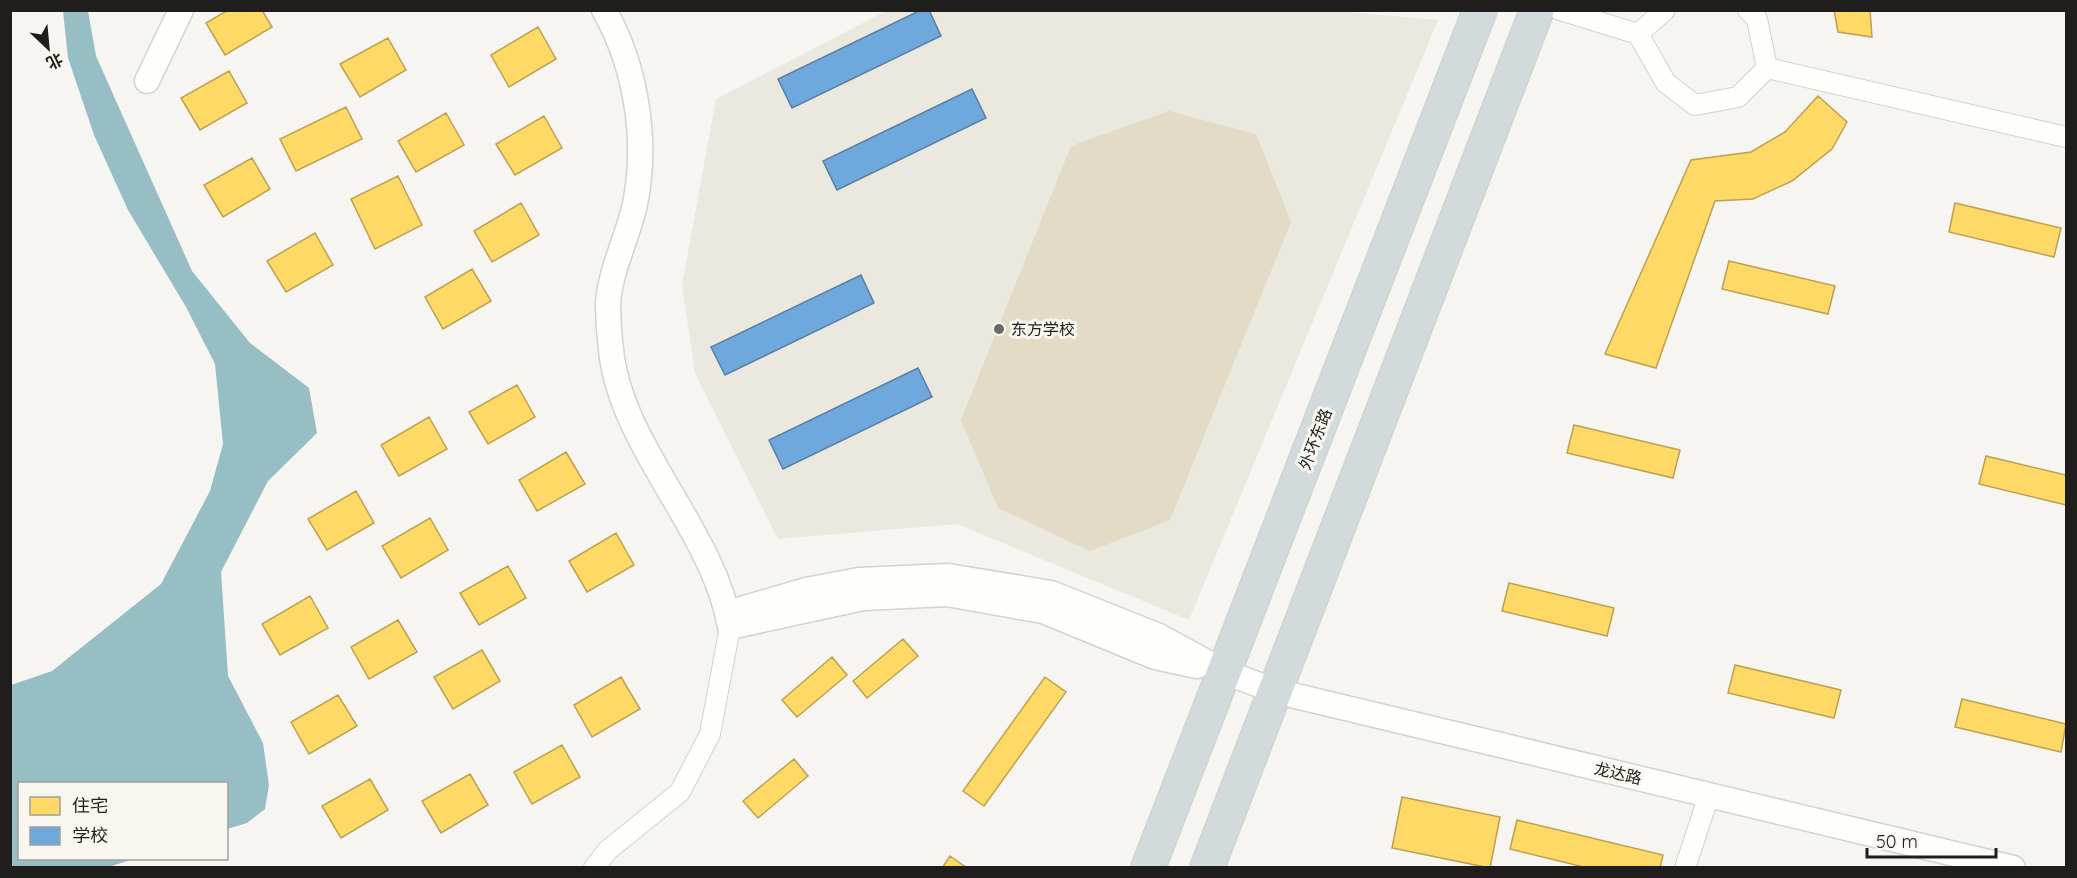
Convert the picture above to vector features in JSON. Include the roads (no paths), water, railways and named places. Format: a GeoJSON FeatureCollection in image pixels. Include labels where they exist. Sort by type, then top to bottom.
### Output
{"type":"FeatureCollection","features":[{"type":"Feature","properties":{"kind":"highway","name":"外环东路"},"geometry":{"type":"LineString","coordinates":[[1148,867],[1480,10]]}},
{"type":"Feature","properties":{"kind":"highway"},"geometry":{"type":"LineString","coordinates":[[1207,867],[1537,10]]}},
{"type":"Feature","properties":{"kind":"street"},"geometry":{"type":"LineString","coordinates":[[162,10],[143,73],[181,10]]}},
{"type":"Feature","properties":{"kind":"street"},"geometry":{"type":"LineString","coordinates":[[604,10],[616,33],[632,80],[640,140],[635,203],[608,303],[611,351],[621,400],[736,618]]}},
{"type":"Feature","properties":{"kind":"street"},"geometry":{"type":"LineString","coordinates":[[594,867],[608,850],[680,792],[710,734],[736,618],[730,574],[635,397],[624,349],[623,304],[648,205],[655,136],[647,74],[630,25],[621,10]]}},
{"type":"Feature","properties":{"kind":"street"},"geometry":{"type":"LineString","coordinates":[[1560,10],[1638,34],[1666,83],[1695,105],[1738,97],[1767,68]]}},
{"type":"Feature","properties":{"kind":"street"},"geometry":{"type":"LineString","coordinates":[[1638,34],[1665,10]]}},
{"type":"Feature","properties":{"kind":"street"},"geometry":{"type":"LineString","coordinates":[[1748,10],[1757,20],[1767,68]]}},
{"type":"Feature","properties":{"kind":"street"},"geometry":{"type":"LineString","coordinates":[[1767,68],[2067,137]]}},
{"type":"Feature","properties":{"kind":"street","name":"龙达路"},"geometry":{"type":"LineString","coordinates":[[736,618],[806,590],[859,580],[948,576],[1051,593],[1159,636],[1225,672],[1275,691],[2013,867]]}},
{"type":"Feature","properties":{"kind":"street"},"geometry":{"type":"LineString","coordinates":[[1685,867],[1709,795]]}},
{"type":"Feature","properties":{"kind":"water"},"geometry":{"type":"Polygon","coordinates":[[[63,11],[88,11],[96,56],[192,271],[250,343],[309,388],[317,433],[268,481],[221,572],[228,676],[263,743],[269,785],[265,809],[247,823],[228,829],[228,782],[18,782],[18,860],[130,860],[109,867],[11,867],[11,685],[52,671],[161,584],[210,491],[223,444],[215,364],[186,307],[128,210],[94,135],[68,58],[63,11]]]}},
{"type":"Feature","properties":{"kind":"place","name":"东方学校"},"geometry":{"type":"Point","coordinates":[999,329]}}]}
